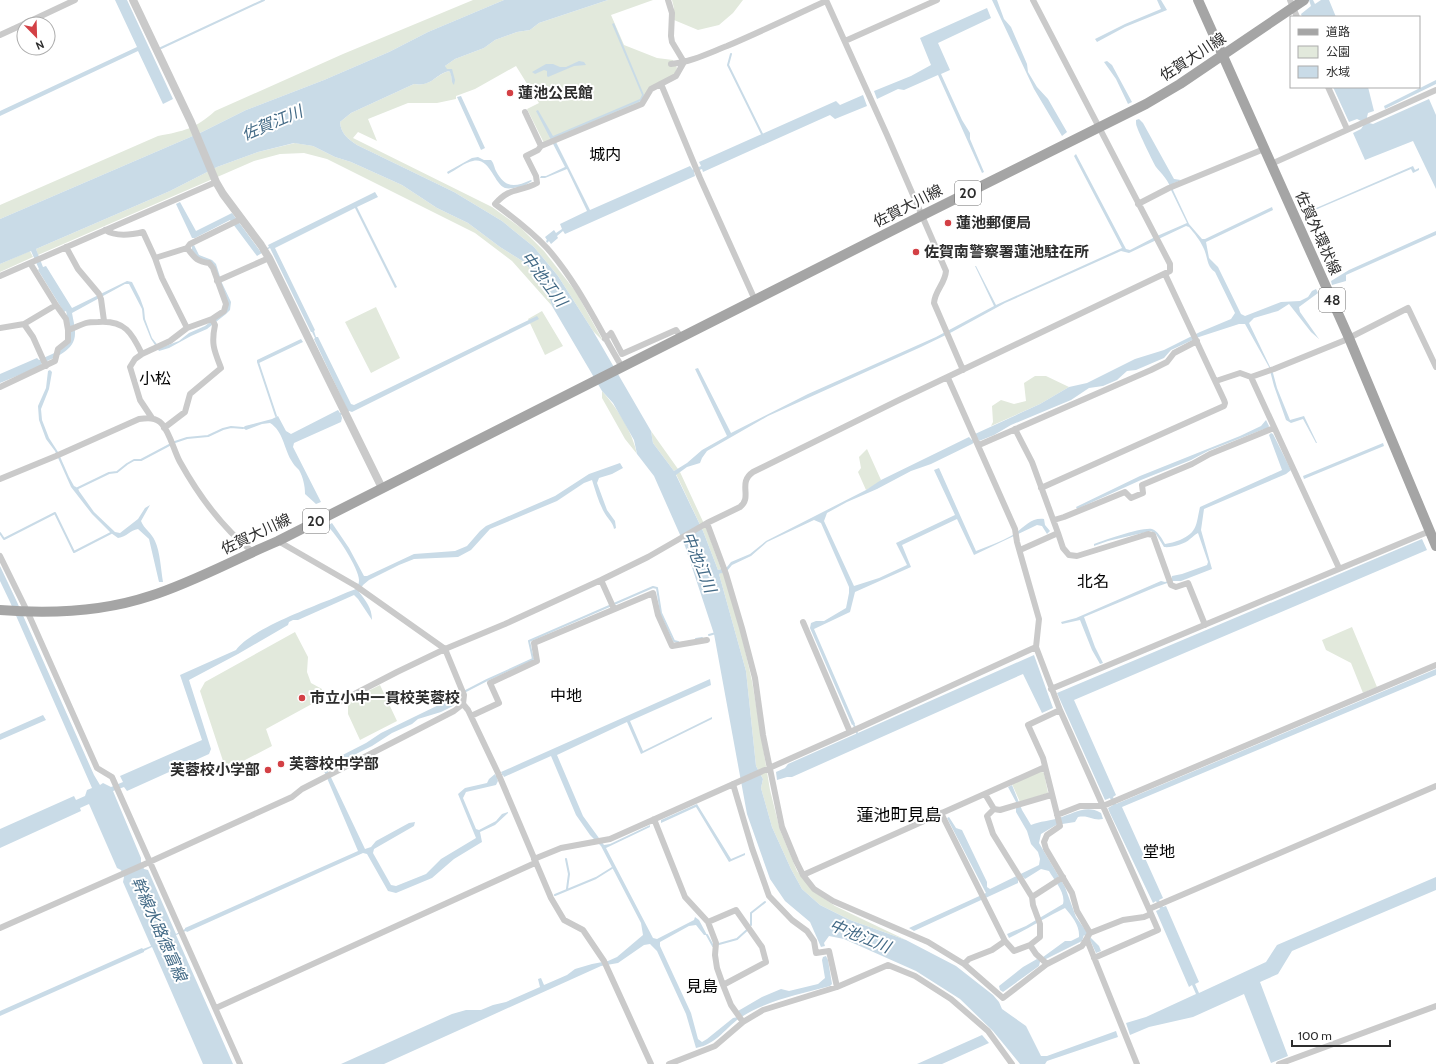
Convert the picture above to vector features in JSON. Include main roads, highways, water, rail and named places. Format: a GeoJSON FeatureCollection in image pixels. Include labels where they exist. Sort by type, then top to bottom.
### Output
{"type":"FeatureCollection","features":[{"type":"Feature","properties":{"kind":"main road","name":"佐賀外環状線"},"geometry":{"type":"LineString","coordinates":[[1198,0],[1349,338],[1436,546]]}},
{"type":"Feature","properties":{"kind":"main road","name":"佐賀大川線"},"geometry":{"type":"LineString","coordinates":[[0,610],[28,613],[70,612],[110,606],[149,597],[190,581],[278,541],[1146,104],[1223,56],[1292,4],[1304,0]]}},
{"type":"Feature","properties":{"kind":"water"},"geometry":{"type":"Polygon","coordinates":[[[115,0],[127,0],[173,99],[163,104],[138,51],[0,116],[0,111],[137,47],[115,0]]]}},
{"type":"Feature","properties":{"kind":"water"},"geometry":{"type":"Polygon","coordinates":[[[504,0],[608,0],[539,23],[530,30],[517,32],[495,40],[484,48],[455,59],[445,66],[447,69],[452,69],[455,80],[454,85],[449,71],[425,84],[414,84],[351,113],[340,122],[342,130],[346,136],[357,145],[454,192],[502,221],[534,247],[558,276],[593,331],[651,431],[653,443],[674,471],[687,463],[702,450],[727,436],[695,369],[698,368],[731,433],[808,394],[936,337],[994,306],[975,266],[996,305],[1122,248],[1074,156],[1076,154],[1126,249],[1130,250],[1187,223],[1169,184],[1156,167],[1149,154],[1136,125],[1136,120],[1139,119],[1143,123],[1174,179],[1181,180],[1174,183],[1173,190],[1189,224],[1202,239],[1205,239],[1272,207],[1273,210],[1206,242],[1209,258],[1218,267],[1241,314],[1245,316],[1281,302],[1300,301],[1308,297],[1312,291],[1316,289],[1318,293],[1299,307],[1300,312],[1319,339],[1311,332],[1289,304],[1278,311],[1254,318],[1249,323],[1273,373],[1277,388],[1290,420],[1304,416],[1317,443],[1303,419],[1291,423],[1286,420],[1269,367],[1245,324],[1239,324],[1199,337],[1171,350],[1164,358],[1136,370],[1127,371],[1117,380],[1103,386],[1089,388],[1071,400],[1011,425],[994,435],[979,441],[978,439],[972,444],[931,464],[911,471],[827,513],[824,521],[854,586],[879,578],[907,565],[896,543],[955,515],[934,470],[939,468],[976,551],[1011,536],[1026,524],[1034,520],[1044,519],[1045,525],[1050,531],[1047,534],[1042,526],[1037,525],[974,555],[957,519],[902,545],[911,567],[855,592],[850,612],[814,629],[855,724],[852,725],[810,628],[811,623],[816,621],[824,621],[846,608],[849,593],[849,587],[821,523],[814,520],[767,542],[751,556],[732,565],[727,571],[719,574],[746,671],[756,766],[763,779],[761,788],[772,827],[802,889],[820,905],[850,920],[906,940],[956,966],[993,995],[999,1002],[1002,1009],[1026,1026],[1041,1056],[1047,1056],[1116,1031],[1118,1037],[1047,1061],[1045,1064],[1020,1064],[993,1031],[960,999],[916,971],[844,939],[829,936],[824,943],[825,946],[821,947],[810,922],[785,901],[770,879],[747,814],[714,634],[685,546],[654,476],[637,454],[634,440],[613,403],[602,391],[552,306],[546,287],[524,262],[500,247],[468,223],[437,208],[402,185],[351,162],[335,157],[313,146],[294,143],[258,152],[217,167],[170,191],[36,249],[43,267],[46,266],[72,308],[127,281],[132,282],[144,309],[145,319],[152,338],[160,348],[179,341],[189,333],[205,326],[227,309],[214,265],[197,258],[192,250],[192,246],[194,245],[199,255],[212,260],[216,264],[222,283],[231,302],[230,310],[226,314],[207,329],[169,348],[159,351],[151,339],[143,319],[142,309],[129,284],[125,284],[72,313],[75,330],[74,339],[68,349],[58,356],[41,364],[41,366],[0,383],[0,374],[37,358],[39,360],[61,350],[71,333],[66,311],[64,312],[38,270],[39,269],[31,251],[0,264],[0,219],[202,132],[246,110],[324,80],[389,52],[428,32],[504,0]],[[1186,226],[1129,253],[1121,251],[1005,303],[921,347],[768,416],[707,451],[700,463],[687,467],[676,475],[703,531],[718,570],[727,567],[731,562],[750,554],[766,541],[866,490],[881,480],[969,437],[972,440],[977,437],[975,434],[1040,404],[1069,387],[1087,383],[1135,359],[1164,350],[1200,332],[1231,319],[1235,313],[1215,272],[1210,267],[1202,244],[1189,227],[1186,226]]]}},
{"type":"Feature","properties":{"kind":"water"},"geometry":{"type":"Polygon","coordinates":[[[992,0],[997,0],[1004,19],[1011,27],[1027,64],[1028,72],[1037,87],[1048,99],[1067,132],[1062,136],[1034,89],[992,0]]]}},
{"type":"Feature","properties":{"kind":"water"},"geometry":{"type":"Polygon","coordinates":[[[1157,0],[1161,0],[1167,10],[1125,27],[1097,42],[1095,39],[1125,24],[1161,9],[1157,0]]]}},
{"type":"Feature","properties":{"kind":"water"},"geometry":{"type":"Polygon","coordinates":[[[1309,0],[1313,0],[1315,4],[1321,0],[1329,0],[1336,16],[1302,16],[1301,14],[1311,6],[1309,0]]]}},
{"type":"Feature","properties":{"kind":"water"},"geometry":{"type":"Polygon","coordinates":[[[987,8],[991,18],[938,43],[950,70],[941,74],[962,120],[970,133],[970,139],[984,172],[982,173],[938,75],[904,90],[898,89],[877,99],[874,91],[911,76],[931,65],[920,38],[987,8]]]}},
{"type":"Feature","properties":{"kind":"water"},"geometry":{"type":"Polygon","coordinates":[[[614,23],[644,95],[641,101],[554,138],[590,210],[690,166],[693,170],[701,166],[699,162],[836,101],[840,105],[863,95],[867,106],[835,119],[830,115],[703,172],[702,169],[694,172],[695,176],[565,234],[563,231],[551,244],[549,241],[547,243],[545,237],[554,230],[556,233],[562,229],[560,224],[587,211],[567,169],[545,178],[540,178],[541,176],[546,176],[565,167],[536,111],[538,110],[553,136],[640,99],[642,95],[612,24],[614,23]]]}},
{"type":"Feature","properties":{"kind":"water"},"geometry":{"type":"Polygon","coordinates":[[[579,61],[584,62],[586,65],[574,66],[548,77],[547,71],[544,70],[535,74],[532,72],[546,64],[566,67],[579,61]]]}},
{"type":"Feature","properties":{"kind":"water"},"geometry":{"type":"Polygon","coordinates":[[[1107,61],[1112,65],[1132,102],[1128,104],[1116,79],[1104,62],[1107,61]]]}},
{"type":"Feature","properties":{"kind":"water"},"geometry":{"type":"Polygon","coordinates":[[[1436,80],[1436,84],[1385,109],[1384,106],[1436,80]]]}},
{"type":"Feature","properties":{"kind":"water"},"geometry":{"type":"Polygon","coordinates":[[[1333,88],[1368,88],[1374,111],[1368,113],[1367,117],[1369,123],[1373,124],[1429,99],[1436,115],[1436,189],[1413,141],[1365,160],[1353,133],[1361,129],[1363,126],[1361,121],[1357,119],[1349,122],[1333,88]]]}},
{"type":"Feature","properties":{"kind":"water"},"geometry":{"type":"Polygon","coordinates":[[[461,96],[485,148],[481,150],[457,97],[461,96]]]}},
{"type":"Feature","properties":{"kind":"water"},"geometry":{"type":"Polygon","coordinates":[[[478,157],[484,160],[491,160],[500,177],[507,184],[516,185],[531,180],[532,181],[519,189],[518,187],[505,188],[501,186],[488,167],[479,161],[467,163],[448,174],[447,172],[472,158],[478,157]]]}},
{"type":"Feature","properties":{"kind":"water"},"geometry":{"type":"Polygon","coordinates":[[[1413,166],[1415,170],[1419,168],[1419,170],[1413,173],[1411,169],[1308,213],[1307,212],[1413,166]]]}},
{"type":"Feature","properties":{"kind":"water"},"geometry":{"type":"Polygon","coordinates":[[[375,192],[378,197],[357,207],[397,287],[395,288],[355,208],[275,248],[315,330],[316,337],[318,337],[351,404],[354,405],[537,316],[539,319],[352,412],[349,411],[341,415],[341,422],[294,443],[293,447],[321,502],[316,504],[305,494],[304,482],[299,470],[292,461],[278,430],[270,423],[262,424],[246,430],[243,428],[245,426],[278,416],[286,431],[291,434],[338,410],[340,413],[347,409],[314,339],[315,338],[270,248],[257,256],[230,220],[195,238],[192,238],[176,204],[180,202],[196,231],[232,213],[260,251],[269,247],[268,245],[375,192]]]}},
{"type":"Feature","properties":{"kind":"water"},"geometry":{"type":"Polygon","coordinates":[[[1436,231],[1436,235],[1346,275],[1346,281],[1332,285],[1331,281],[1349,270],[1436,231]]]}},
{"type":"Feature","properties":{"kind":"water"},"geometry":{"type":"Polygon","coordinates":[[[301,339],[303,342],[259,363],[257,362],[257,360],[301,339]]]}},
{"type":"Feature","properties":{"kind":"water"},"geometry":{"type":"Polygon","coordinates":[[[50,370],[52,372],[49,389],[41,409],[42,420],[49,438],[58,452],[69,477],[94,512],[115,532],[120,533],[138,519],[145,508],[150,505],[141,521],[154,538],[157,545],[163,582],[159,582],[149,539],[138,529],[118,538],[92,514],[71,487],[55,451],[46,439],[39,420],[38,406],[46,388],[48,371],[50,370]]]}},
{"type":"Feature","properties":{"kind":"water"},"geometry":{"type":"Polygon","coordinates":[[[1266,420],[1269,426],[1268,429],[1264,429],[1208,451],[1191,460],[1141,480],[1077,509],[1076,507],[1140,476],[1240,436],[1261,426],[1266,420]]]}},
{"type":"Feature","properties":{"kind":"water"},"geometry":{"type":"Polygon","coordinates":[[[1271,433],[1273,434],[1291,470],[1286,474],[1204,509],[1201,530],[1212,569],[1181,581],[1173,581],[1156,587],[1084,617],[1095,647],[1103,663],[1100,664],[1092,650],[1080,620],[1062,624],[1061,622],[1076,618],[1161,581],[1165,582],[1171,580],[1172,576],[1207,565],[1208,562],[1198,533],[1188,541],[1170,547],[1164,547],[1156,534],[1151,531],[1108,541],[1094,546],[1094,544],[1123,534],[1147,529],[1156,531],[1165,544],[1178,541],[1186,537],[1193,531],[1197,523],[1200,507],[1282,470],[1269,435],[1271,433]]]}},
{"type":"Feature","properties":{"kind":"water"},"geometry":{"type":"Polygon","coordinates":[[[1383,443],[1384,446],[1304,479],[1303,476],[1383,443]]]}},
{"type":"Feature","properties":{"kind":"water","name":"幹線水路徳富線"},"geometry":{"type":"Polygon","coordinates":[[[620,463],[623,468],[612,474],[599,478],[597,483],[607,510],[615,521],[616,528],[614,529],[598,500],[592,480],[584,483],[557,501],[490,529],[471,550],[458,557],[414,559],[369,580],[363,585],[359,592],[370,608],[372,620],[354,595],[298,620],[289,622],[288,625],[238,654],[189,680],[211,749],[209,754],[127,791],[124,787],[113,791],[141,858],[141,862],[144,869],[148,870],[176,934],[185,928],[358,851],[324,771],[327,763],[366,743],[381,733],[451,699],[455,693],[458,692],[459,698],[453,706],[441,712],[418,719],[412,724],[392,733],[372,746],[330,767],[328,771],[365,849],[371,847],[376,841],[409,823],[415,822],[414,826],[374,849],[373,853],[391,885],[396,886],[426,874],[441,859],[476,838],[458,794],[465,788],[487,783],[495,774],[496,776],[502,774],[501,772],[710,679],[711,685],[630,721],[643,751],[712,717],[712,719],[641,754],[627,722],[557,755],[583,816],[604,845],[610,844],[650,825],[650,827],[606,848],[653,938],[657,939],[694,920],[695,917],[699,920],[707,935],[704,935],[696,925],[689,926],[660,942],[660,946],[691,1013],[698,1039],[702,1042],[707,1039],[733,1018],[738,1017],[738,1011],[762,997],[781,989],[789,991],[818,984],[825,978],[822,960],[823,957],[826,956],[832,984],[830,986],[785,998],[753,1010],[737,1020],[710,1043],[696,1048],[686,1014],[657,951],[650,944],[644,945],[618,963],[601,966],[384,1064],[341,1064],[452,1014],[466,1010],[481,1010],[506,1002],[540,987],[538,979],[541,978],[544,985],[567,975],[575,969],[608,961],[617,957],[643,935],[641,923],[601,846],[590,835],[576,815],[551,756],[504,777],[503,775],[497,778],[498,781],[496,785],[466,792],[463,798],[476,829],[479,830],[496,821],[502,814],[508,813],[495,825],[480,832],[482,842],[454,859],[432,878],[396,893],[388,891],[367,854],[363,853],[187,932],[186,931],[176,935],[233,1064],[203,1064],[152,947],[144,952],[0,1016],[0,1011],[142,948],[151,946],[123,882],[124,877],[121,870],[117,868],[89,804],[80,808],[81,811],[0,848],[0,829],[74,796],[76,800],[85,796],[87,790],[92,788],[0,581],[0,566],[94,775],[100,785],[103,783],[111,787],[123,782],[120,776],[202,740],[180,675],[236,650],[251,636],[275,623],[356,589],[359,581],[356,569],[341,544],[327,526],[332,523],[349,548],[364,576],[367,576],[414,554],[455,551],[467,546],[486,526],[555,496],[589,474],[620,463]]]}},
{"type":"Feature","properties":{"kind":"water"},"geometry":{"type":"Polygon","coordinates":[[[1422,539],[1427,550],[1074,700],[1116,795],[1113,797],[1116,804],[1436,669],[1436,675],[1122,807],[1163,898],[1159,900],[1163,907],[1166,906],[1199,982],[1195,984],[1199,993],[1266,962],[1277,945],[1436,877],[1436,890],[1292,951],[1278,974],[1260,982],[1288,1056],[1271,1063],[1244,994],[1193,1017],[1149,1027],[1130,1035],[1126,1023],[1146,1017],[1196,994],[1192,985],[1189,987],[1156,911],[1160,909],[1156,901],[1153,903],[1109,811],[1108,808],[1113,805],[1110,798],[1105,800],[1057,693],[1422,539]]]}},
{"type":"Feature","properties":{"kind":"water"},"geometry":{"type":"Polygon","coordinates":[[[1034,655],[1053,708],[1042,713],[1023,674],[792,777],[777,780],[776,772],[785,768],[788,764],[1034,655]]]}},
{"type":"Feature","properties":{"kind":"water"},"geometry":{"type":"Polygon","coordinates":[[[43,715],[46,720],[0,740],[0,734],[43,715]]]}},
{"type":"Feature","properties":{"kind":"water"},"geometry":{"type":"Polygon","coordinates":[[[1012,785],[1022,810],[1031,825],[1090,809],[1101,813],[1103,819],[1078,817],[1075,822],[1056,825],[1041,834],[1039,843],[1065,887],[1076,917],[1091,938],[1099,946],[1101,951],[1096,953],[1091,942],[1084,935],[1082,941],[1040,962],[1039,966],[1003,992],[1000,990],[999,986],[1023,967],[1037,959],[1039,960],[1065,941],[1071,941],[1079,937],[1077,925],[1065,908],[1009,938],[1007,934],[1026,926],[1063,904],[1063,895],[1049,871],[1041,869],[1025,879],[1023,877],[1018,880],[1018,883],[914,931],[909,928],[986,893],[947,818],[949,817],[956,828],[962,830],[987,882],[987,887],[990,889],[1039,865],[1040,859],[1038,852],[1031,844],[1027,831],[1016,812],[1016,802],[1008,787],[1012,785]]]}},
{"type":"Feature","properties":{"kind":"water"},"geometry":{"type":"Polygon","coordinates":[[[697,804],[731,859],[745,853],[745,855],[729,862],[696,807],[661,823],[661,820],[697,804]]]}},
{"type":"Feature","properties":{"kind":"water"},"geometry":{"type":"Polygon","coordinates":[[[982,1035],[989,1043],[942,1064],[917,1064],[982,1035]]]}},
{"type":"Feature","properties":{"kind":"waterway"},"geometry":{"type":"LineString","coordinates":[[161,48],[264,0]]}},
{"type":"Feature","properties":{"kind":"waterway"},"geometry":{"type":"LineString","coordinates":[[731,54],[728,65],[762,134]]}},
{"type":"Feature","properties":{"kind":"waterway"},"geometry":{"type":"LineString","coordinates":[[258,362],[276,416]]}},
{"type":"Feature","properties":{"kind":"waterway"},"geometry":{"type":"LineString","coordinates":[[78,488],[109,473],[117,472],[134,460],[141,460],[175,442],[187,438],[208,436],[231,427],[243,428]]}},
{"type":"Feature","properties":{"kind":"waterway"},"geometry":{"type":"LineString","coordinates":[[0,533],[4,539],[55,513],[74,552],[111,533]]}},
{"type":"Feature","properties":{"kind":"waterway"},"geometry":{"type":"LineString","coordinates":[[458,695],[533,659],[529,641],[653,587],[657,588],[661,613],[674,641],[678,642]]}},
{"type":"Feature","properties":{"kind":"waterway"},"geometry":{"type":"LineString","coordinates":[[709,635],[716,633]]}},
{"type":"Feature","properties":{"kind":"waterway"},"geometry":{"type":"LineString","coordinates":[[696,639],[702,638]]}},
{"type":"Feature","properties":{"kind":"waterway"},"geometry":{"type":"LineString","coordinates":[[854,725],[857,733]]}},
{"type":"Feature","properties":{"kind":"waterway"},"geometry":{"type":"LineString","coordinates":[[566,859],[569,874],[567,889]]}},
{"type":"Feature","properties":{"kind":"waterway"},"geometry":{"type":"LineString","coordinates":[[555,895],[596,878],[612,868]]}},
{"type":"Feature","properties":{"kind":"waterway"},"geometry":{"type":"LineString","coordinates":[[751,925],[751,913],[765,902]]}},
{"type":"Feature","properties":{"kind":"waterway"},"geometry":{"type":"LineString","coordinates":[[719,944],[737,939],[747,930]]}},
{"type":"Feature","properties":{"kind":"waterway"},"geometry":{"type":"LineString","coordinates":[[707,935],[713,946]]}},
{"type":"Feature","properties":{"kind":"place","name":"蓮池公民館"},"geometry":{"type":"Point","coordinates":[510,93]}},
{"type":"Feature","properties":{"kind":"place","name":"蓮池郵便局"},"geometry":{"type":"Point","coordinates":[948,223]}},
{"type":"Feature","properties":{"kind":"place","name":"佐賀南警察署蓮池駐在所"},"geometry":{"type":"Point","coordinates":[916,252]}},
{"type":"Feature","properties":{"kind":"place","name":"市立小中一貫校芙蓉校"},"geometry":{"type":"Point","coordinates":[302,698]}},
{"type":"Feature","properties":{"kind":"place","name":"芙蓉校中学部"},"geometry":{"type":"Point","coordinates":[281,764]}},
{"type":"Feature","properties":{"kind":"place","name":"芙蓉校小学部"},"geometry":{"type":"Point","coordinates":[268,770]}},
{"type":"Feature","properties":{"kind":"district","name":"城内"},"geometry":{"type":"Point","coordinates":[605,154]}},
{"type":"Feature","properties":{"kind":"district","name":"小松"},"geometry":{"type":"Point","coordinates":[155,378]}},
{"type":"Feature","properties":{"kind":"district","name":"北名"},"geometry":{"type":"Point","coordinates":[1093,581]}},
{"type":"Feature","properties":{"kind":"district","name":"中地"},"geometry":{"type":"Point","coordinates":[566,695]}},
{"type":"Feature","properties":{"kind":"district","name":"蓮池町見島"},"geometry":{"type":"Point","coordinates":[899,815]}},
{"type":"Feature","properties":{"kind":"district","name":"堂地"},"geometry":{"type":"Point","coordinates":[1159,851]}},
{"type":"Feature","properties":{"kind":"district","name":"見島"},"geometry":{"type":"Point","coordinates":[702,986]}},
{"type":"Feature","properties":{"kind":"water label","name":"佐賀江川"},"geometry":{"type":"Point","coordinates":[272,123]}},
{"type":"Feature","properties":{"kind":"water label","name":"中池江川"},"geometry":{"type":"Point","coordinates":[544,279]}},
{"type":"Feature","properties":{"kind":"water label","name":"中池江川"},"geometry":{"type":"Point","coordinates":[699,562]}},
{"type":"Feature","properties":{"kind":"water label","name":"中池江川"},"geometry":{"type":"Point","coordinates":[860,936]}}]}
